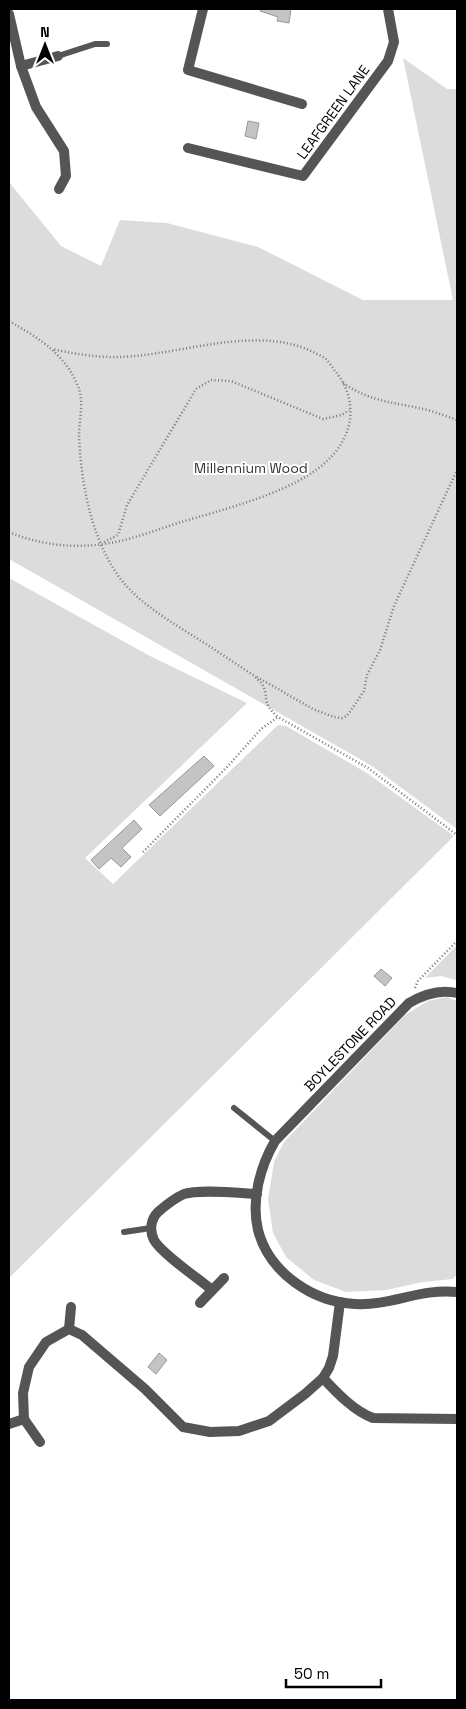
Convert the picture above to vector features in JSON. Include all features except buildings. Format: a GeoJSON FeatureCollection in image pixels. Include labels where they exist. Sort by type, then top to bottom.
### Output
{"type":"FeatureCollection","features":[{"type":"Feature","properties":{"kind":"street"},"geometry":{"type":"LineString","coordinates":[[203,9],[188,70],[302,104]]}},
{"type":"Feature","properties":{"kind":"street","name":"LEAFGREEN LANE"},"geometry":{"type":"LineString","coordinates":[[188,148],[303,176],[388,61],[394,42],[388,9]]}},
{"type":"Feature","properties":{"kind":"street"},"geometry":{"type":"LineString","coordinates":[[9,14],[21,66],[36,107],[64,151],[70,164],[59,188]]}},
{"type":"Feature","properties":{"kind":"street"},"geometry":{"type":"LineString","coordinates":[[21,66],[58,56]]}},
{"type":"Feature","properties":{"kind":"street","name":"BOYLESTONE ROAD"},"geometry":{"type":"LineString","coordinates":[[457,993],[447,991],[436,992],[421,996],[409,1003],[275,1141],[267,1155],[260,1175],[257,1194],[258,1230],[262,1241],[277,1266],[284,1275],[300,1286],[322,1297],[340,1302],[370,1305],[425,1293],[457,1292]]}},
{"type":"Feature","properties":{"kind":"street"},"geometry":{"type":"LineString","coordinates":[[212,1290],[167,1254],[154,1240],[151,1222],[155,1215],[167,1204],[184,1194],[215,1192],[257,1194]]}},
{"type":"Feature","properties":{"kind":"street"},"geometry":{"type":"LineString","coordinates":[[200,1304],[224,1278]]}},
{"type":"Feature","properties":{"kind":"street"},"geometry":{"type":"LineString","coordinates":[[69,1329],[82,1336],[145,1389],[183,1426],[210,1432],[239,1431],[269,1421],[323,1378],[333,1356],[340,1302]]}},
{"type":"Feature","properties":{"kind":"street"},"geometry":{"type":"LineString","coordinates":[[69,1329],[71,1307]]}},
{"type":"Feature","properties":{"kind":"street"},"geometry":{"type":"LineString","coordinates":[[40,1442],[24,1419],[22,1393],[29,1367],[46,1342],[69,1329]]}},
{"type":"Feature","properties":{"kind":"street"},"geometry":{"type":"LineString","coordinates":[[323,1378],[363,1414],[373,1418],[457,1419]]}},
{"type":"Feature","properties":{"kind":"street"},"geometry":{"type":"LineString","coordinates":[[9,1424],[24,1419]]}},
{"type":"Feature","properties":{"kind":"lane"},"geometry":{"type":"LineString","coordinates":[[58,56],[94,44],[107,44]]}},
{"type":"Feature","properties":{"kind":"lane"},"geometry":{"type":"LineString","coordinates":[[234,1108],[275,1141]]}},
{"type":"Feature","properties":{"kind":"lane"},"geometry":{"type":"LineString","coordinates":[[124,1232],[151,1228]]}},
{"type":"Feature","properties":{"kind":"path"},"geometry":{"type":"LineString","coordinates":[[9,321],[36,336],[52,349],[73,375],[81,398],[79,435],[82,472],[90,507],[101,544],[115,570],[133,592],[146,604],[253,674],[313,709],[334,717],[342,718],[347,716],[364,691],[368,675],[380,650],[394,606],[457,470]]}},
{"type":"Feature","properties":{"kind":"path"},"geometry":{"type":"LineString","coordinates":[[9,532],[25,538],[54,544],[84,546],[101,544],[121,541],[250,501],[304,478],[329,460],[341,444],[349,425],[350,405],[342,379],[325,358],[304,348],[282,341],[255,340],[110,358],[85,356],[52,349]]}},
{"type":"Feature","properties":{"kind":"path"},"geometry":{"type":"LineString","coordinates":[[101,544],[118,535],[127,506],[196,388],[211,380],[231,381],[323,419],[342,415],[350,409]]}},
{"type":"Feature","properties":{"kind":"path"},"geometry":{"type":"LineString","coordinates":[[343,384],[358,394],[376,400],[431,411],[457,420]]}},
{"type":"Feature","properties":{"kind":"path"},"geometry":{"type":"LineString","coordinates":[[253,674],[263,686],[266,703],[270,710],[278,717],[368,768],[457,836]]}},
{"type":"Feature","properties":{"kind":"path"},"geometry":{"type":"LineString","coordinates":[[143,852],[261,729],[278,717]]}},
{"type":"Feature","properties":{"kind":"path"},"geometry":{"type":"LineString","coordinates":[[409,1003],[418,981],[457,941]]}},
{"type":"Feature","properties":{"kind":"green space","name":"Millennium Wood"},"geometry":{"type":"Polygon","coordinates":[[[403,58],[447,89],[457,89],[457,829],[372,766],[9,559],[9,182],[61,246],[101,266],[120,220],[167,223],[258,247],[363,300],[453,300],[403,58]]]}},
{"type":"Feature","properties":{"kind":"green space"},"geometry":{"type":"Polygon","coordinates":[[[9,578],[150,656],[247,703],[85,858],[113,884],[278,725],[286,726],[367,773],[454,836],[9,1278],[9,578]]]}},
{"type":"Feature","properties":{"kind":"green space"},"geometry":{"type":"Polygon","coordinates":[[[457,945],[456,980],[441,976],[425,978],[457,945]]]}},
{"type":"Feature","properties":{"kind":"green space"},"geometry":{"type":"Polygon","coordinates":[[[447,997],[457,1001],[457,1274],[453,1279],[423,1282],[386,1290],[346,1292],[314,1280],[286,1257],[273,1233],[268,1199],[274,1162],[284,1142],[405,1015],[428,1001],[447,997]]]}}]}
